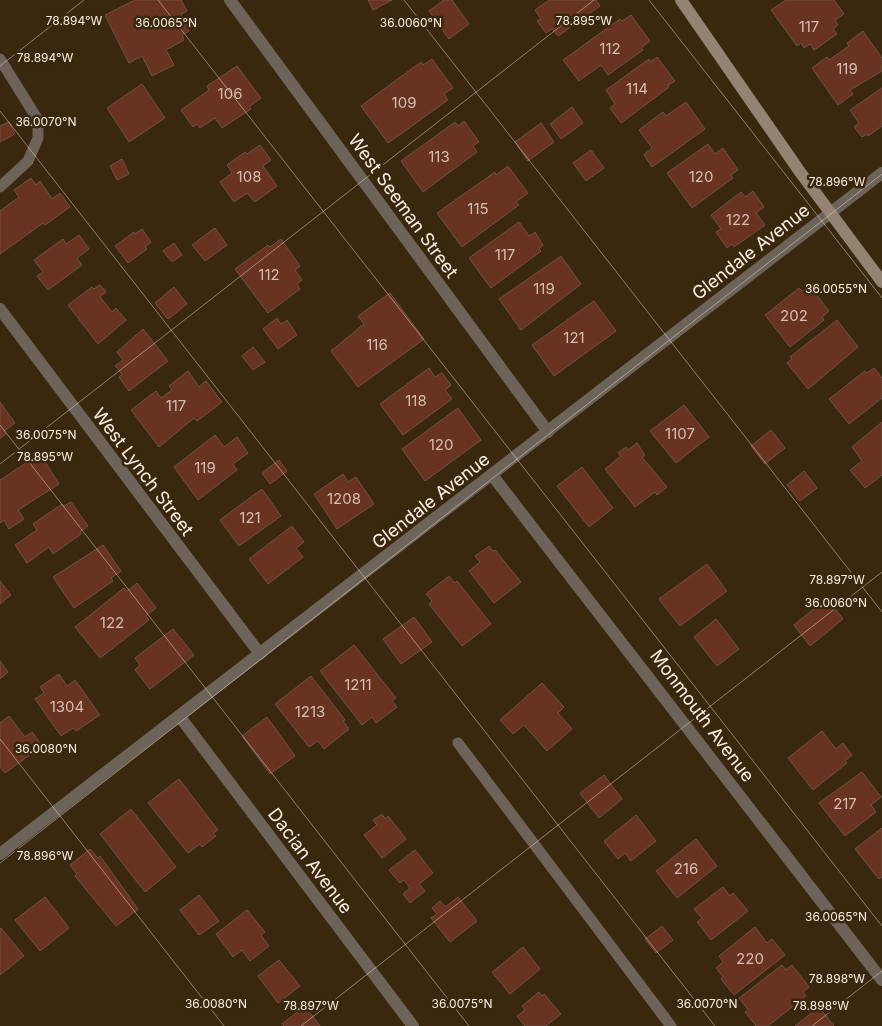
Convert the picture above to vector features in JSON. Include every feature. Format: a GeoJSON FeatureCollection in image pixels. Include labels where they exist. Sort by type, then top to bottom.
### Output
{"type":"FeatureCollection","features":[{"type":"Feature","properties":{"kind":"street","name":"West Seeman Street"},"geometry":{"type":"LineString","coordinates":[[230,0],[548,432]]}},
{"type":"Feature","properties":{"kind":"street"},"geometry":{"type":"LineString","coordinates":[[681,0],[795,164],[882,282]]}},
{"type":"Feature","properties":{"kind":"street","name":"Glendale Avenue"},"geometry":{"type":"LineString","coordinates":[[0,854],[180,717],[882,173]]}},
{"type":"Feature","properties":{"kind":"street","name":"West Lynch Street"},"geometry":{"type":"LineString","coordinates":[[0,309],[260,654]]}},
{"type":"Feature","properties":{"kind":"street","name":"Monmouth Avenue"},"geometry":{"type":"LineString","coordinates":[[492,475],[882,980]]}},
{"type":"Feature","properties":{"kind":"street","name":"Dacian Avenue"},"geometry":{"type":"LineString","coordinates":[[180,717],[413,1026]]}},
{"type":"Feature","properties":{"kind":"lane"},"geometry":{"type":"LineString","coordinates":[[0,59],[38,120],[38,138],[28,161],[0,187]]}},
{"type":"Feature","properties":{"kind":"lane"},"geometry":{"type":"LineString","coordinates":[[458,743],[671,1026]]}},
{"type":"Feature","properties":{"kind":"building"},"geometry":{"type":"Polygon","coordinates":[[[135,0],[181,0],[187,11],[181,14],[189,31],[182,35],[184,40],[166,50],[174,65],[152,76],[142,56],[129,63],[105,15],[135,0]]]}},
{"type":"Feature","properties":{"kind":"building"},"geometry":{"type":"Polygon","coordinates":[[[368,0],[392,0],[373,10],[368,0]]]}},
{"type":"Feature","properties":{"kind":"building"},"geometry":{"type":"Polygon","coordinates":[[[444,0],[452,0],[469,24],[449,39],[429,11],[444,0]]]}},
{"type":"Feature","properties":{"kind":"building"},"geometry":{"type":"Polygon","coordinates":[[[549,0],[596,0],[600,6],[558,36],[552,29],[546,33],[537,21],[541,19],[535,10],[549,0]]]}},
{"type":"Feature","properties":{"kind":"building"},"geometry":{"type":"Polygon","coordinates":[[[786,0],[834,0],[844,14],[835,20],[838,25],[833,29],[837,34],[814,50],[810,44],[804,48],[801,43],[797,46],[771,10],[786,0]]]}},
{"type":"Feature","properties":{"kind":"building"},"geometry":{"type":"Polygon","coordinates":[[[631,15],[650,41],[641,48],[643,50],[608,75],[601,65],[579,81],[563,60],[620,19],[622,21],[631,15]]]}},
{"type":"Feature","properties":{"kind":"building"},"geometry":{"type":"Polygon","coordinates":[[[863,31],[882,58],[882,71],[850,90],[853,94],[838,105],[812,68],[827,57],[829,60],[849,46],[847,43],[863,31]]]}},
{"type":"Feature","properties":{"kind":"building"},"geometry":{"type":"Polygon","coordinates":[[[657,57],[675,81],[621,123],[610,108],[615,104],[606,90],[649,59],[650,62],[657,57]]]}},
{"type":"Feature","properties":{"kind":"building"},"geometry":{"type":"Polygon","coordinates":[[[432,59],[453,88],[444,94],[448,100],[388,143],[361,106],[421,62],[423,65],[432,59]]]}},
{"type":"Feature","properties":{"kind":"building"},"geometry":{"type":"Polygon","coordinates":[[[237,66],[261,98],[249,107],[251,109],[222,128],[215,118],[200,128],[197,124],[193,127],[181,110],[209,90],[207,86],[237,66]]]}},
{"type":"Feature","properties":{"kind":"building"},"geometry":{"type":"Polygon","coordinates":[[[142,84],[165,118],[129,142],[107,108],[142,84]]]}},
{"type":"Feature","properties":{"kind":"building"},"geometry":{"type":"Polygon","coordinates":[[[882,88],[882,126],[868,136],[867,134],[862,137],[854,127],[859,123],[850,110],[882,88]]]}},
{"type":"Feature","properties":{"kind":"building"},"geometry":{"type":"Polygon","coordinates":[[[686,102],[705,129],[652,167],[644,155],[652,148],[639,130],[663,112],[666,116],[686,102]]]}},
{"type":"Feature","properties":{"kind":"building"},"geometry":{"type":"Polygon","coordinates":[[[572,107],[583,123],[561,139],[550,124],[572,107]]]}},
{"type":"Feature","properties":{"kind":"building"},"geometry":{"type":"Polygon","coordinates":[[[464,121],[479,142],[473,146],[477,152],[423,192],[401,161],[455,122],[458,126],[464,121]]]}},
{"type":"Feature","properties":{"kind":"building"},"geometry":{"type":"Polygon","coordinates":[[[9,122],[15,134],[0,142],[0,126],[9,122]]]}},
{"type":"Feature","properties":{"kind":"building"},"geometry":{"type":"Polygon","coordinates":[[[541,123],[554,142],[528,161],[515,142],[541,123]]]}},
{"type":"Feature","properties":{"kind":"building"},"geometry":{"type":"Polygon","coordinates":[[[708,144],[715,154],[723,148],[738,170],[731,175],[733,178],[692,208],[667,173],[708,144]]]}},
{"type":"Feature","properties":{"kind":"building"},"geometry":{"type":"Polygon","coordinates":[[[260,145],[271,160],[263,166],[277,186],[255,202],[247,193],[234,202],[220,182],[232,173],[227,165],[245,152],[247,154],[260,145]]]}},
{"type":"Feature","properties":{"kind":"building"},"geometry":{"type":"Polygon","coordinates":[[[591,150],[604,168],[586,181],[573,163],[591,150]]]}},
{"type":"Feature","properties":{"kind":"building"},"geometry":{"type":"Polygon","coordinates":[[[122,159],[129,174],[117,180],[110,166],[122,159]]]}},
{"type":"Feature","properties":{"kind":"building"},"geometry":{"type":"Polygon","coordinates":[[[508,166],[528,193],[516,202],[519,205],[462,247],[437,213],[495,172],[496,175],[508,166]]]}},
{"type":"Feature","properties":{"kind":"building"},"geometry":{"type":"Polygon","coordinates":[[[31,178],[36,185],[40,181],[52,199],[60,193],[70,207],[45,225],[43,223],[0,254],[0,211],[19,197],[14,190],[31,178]]]}},
{"type":"Feature","properties":{"kind":"building"},"geometry":{"type":"Polygon","coordinates":[[[753,191],[764,207],[756,213],[765,225],[734,247],[732,244],[727,248],[716,232],[721,229],[711,215],[741,192],[745,197],[753,191]]]}},
{"type":"Feature","properties":{"kind":"building"},"geometry":{"type":"Polygon","coordinates":[[[519,222],[529,236],[535,232],[543,245],[539,249],[541,251],[491,288],[469,258],[519,222]]]}},
{"type":"Feature","properties":{"kind":"building"},"geometry":{"type":"Polygon","coordinates":[[[215,228],[227,245],[205,261],[192,245],[215,228]]]}},
{"type":"Feature","properties":{"kind":"building"},"geometry":{"type":"Polygon","coordinates":[[[142,229],[151,242],[145,247],[147,249],[128,263],[115,246],[134,232],[135,234],[142,229]]]}},
{"type":"Feature","properties":{"kind":"building"},"geometry":{"type":"Polygon","coordinates":[[[79,235],[89,249],[77,258],[82,265],[48,290],[37,276],[43,272],[34,260],[63,239],[66,244],[79,235]]]}},
{"type":"Feature","properties":{"kind":"building"},"geometry":{"type":"Polygon","coordinates":[[[281,239],[300,266],[295,270],[302,280],[297,284],[300,289],[268,313],[235,269],[268,245],[270,247],[281,239]]]}},
{"type":"Feature","properties":{"kind":"building"},"geometry":{"type":"Polygon","coordinates":[[[174,243],[182,255],[172,262],[163,251],[174,243]]]}},
{"type":"Feature","properties":{"kind":"building"},"geometry":{"type":"Polygon","coordinates":[[[561,256],[581,284],[521,330],[499,299],[561,256]]]}},
{"type":"Feature","properties":{"kind":"building"},"geometry":{"type":"Polygon","coordinates":[[[100,285],[106,292],[100,297],[112,312],[116,308],[126,320],[98,344],[68,305],[92,287],[94,289],[100,285]]]}},
{"type":"Feature","properties":{"kind":"building"},"geometry":{"type":"Polygon","coordinates":[[[809,285],[829,311],[822,317],[824,320],[790,347],[765,315],[799,288],[802,291],[809,285]]]}},
{"type":"Feature","properties":{"kind":"building"},"geometry":{"type":"Polygon","coordinates":[[[174,287],[187,304],[168,319],[155,303],[174,287]]]}},
{"type":"Feature","properties":{"kind":"building"},"geometry":{"type":"Polygon","coordinates":[[[390,293],[424,339],[358,387],[331,351],[364,324],[358,316],[390,293]]]}},
{"type":"Feature","properties":{"kind":"building"},"geometry":{"type":"Polygon","coordinates":[[[594,301],[616,331],[554,376],[532,345],[594,301]]]}},
{"type":"Feature","properties":{"kind":"building"},"geometry":{"type":"Polygon","coordinates":[[[277,318],[281,324],[287,320],[297,335],[278,349],[263,329],[277,318]]]}},
{"type":"Feature","properties":{"kind":"building"},"geometry":{"type":"Polygon","coordinates":[[[837,320],[858,347],[808,389],[787,363],[792,359],[790,357],[837,320]]]}},
{"type":"Feature","properties":{"kind":"building"},"geometry":{"type":"Polygon","coordinates":[[[143,329],[168,361],[129,391],[119,377],[122,374],[115,366],[123,360],[117,352],[143,329]]]}},
{"type":"Feature","properties":{"kind":"building"},"geometry":{"type":"Polygon","coordinates":[[[253,347],[265,362],[253,370],[242,356],[253,347]]]}},
{"type":"Feature","properties":{"kind":"building"},"geometry":{"type":"Polygon","coordinates":[[[429,368],[435,377],[442,373],[451,385],[445,390],[452,399],[403,435],[380,404],[429,368]]]}},
{"type":"Feature","properties":{"kind":"building"},"geometry":{"type":"Polygon","coordinates":[[[874,368],[882,378],[882,398],[849,424],[829,399],[865,371],[867,373],[874,368]]]}},
{"type":"Feature","properties":{"kind":"building"},"geometry":{"type":"Polygon","coordinates":[[[188,371],[199,387],[206,381],[222,402],[197,421],[194,418],[159,447],[131,410],[156,391],[161,398],[172,390],[169,386],[188,371]]]}},
{"type":"Feature","properties":{"kind":"building"},"geometry":{"type":"Polygon","coordinates":[[[0,402],[15,423],[4,431],[6,434],[0,438],[0,402]]]}},
{"type":"Feature","properties":{"kind":"building"},"geometry":{"type":"Polygon","coordinates":[[[684,405],[709,437],[676,463],[650,431],[684,405]]]}},
{"type":"Feature","properties":{"kind":"building"},"geometry":{"type":"Polygon","coordinates":[[[458,408],[481,440],[425,481],[402,449],[458,408]]]}},
{"type":"Feature","properties":{"kind":"building"},"geometry":{"type":"Polygon","coordinates":[[[882,422],[882,475],[865,488],[850,470],[862,461],[852,447],[882,422]]]}},
{"type":"Feature","properties":{"kind":"building"},"geometry":{"type":"Polygon","coordinates":[[[771,430],[785,448],[765,464],[751,446],[771,430]]]}},
{"type":"Feature","properties":{"kind":"building"},"geometry":{"type":"Polygon","coordinates":[[[215,435],[224,447],[237,437],[248,453],[233,464],[237,470],[198,500],[174,467],[215,435]]]}},
{"type":"Feature","properties":{"kind":"building"},"geometry":{"type":"Polygon","coordinates":[[[637,443],[645,455],[642,457],[667,487],[657,495],[655,492],[635,507],[605,469],[621,456],[618,453],[626,447],[628,450],[637,443]]]}},
{"type":"Feature","properties":{"kind":"building"},"geometry":{"type":"Polygon","coordinates":[[[40,454],[59,484],[18,510],[24,519],[9,529],[4,520],[0,523],[0,480],[40,454]]]}},
{"type":"Feature","properties":{"kind":"building"},"geometry":{"type":"Polygon","coordinates":[[[279,460],[287,471],[270,484],[262,473],[279,460]]]}},
{"type":"Feature","properties":{"kind":"building"},"geometry":{"type":"Polygon","coordinates":[[[582,467],[613,508],[589,527],[557,486],[582,467]]]}},
{"type":"Feature","properties":{"kind":"building"},"geometry":{"type":"Polygon","coordinates":[[[804,471],[817,488],[800,501],[787,485],[804,471]]]}},
{"type":"Feature","properties":{"kind":"building"},"geometry":{"type":"Polygon","coordinates":[[[343,474],[348,482],[356,477],[374,504],[337,529],[314,494],[343,474]]]}},
{"type":"Feature","properties":{"kind":"building"},"geometry":{"type":"Polygon","coordinates":[[[262,489],[281,516],[239,546],[220,520],[262,489]]]}},
{"type":"Feature","properties":{"kind":"building"},"geometry":{"type":"Polygon","coordinates":[[[71,502],[88,526],[80,532],[81,534],[53,554],[49,547],[27,563],[15,545],[37,530],[33,524],[62,504],[64,506],[71,502]]]}},
{"type":"Feature","properties":{"kind":"building"},"geometry":{"type":"Polygon","coordinates":[[[292,526],[304,542],[296,548],[303,557],[268,584],[249,559],[292,526]]]}},
{"type":"Feature","properties":{"kind":"building"},"geometry":{"type":"Polygon","coordinates":[[[103,545],[121,571],[111,578],[113,581],[74,608],[53,577],[103,545]]]}},
{"type":"Feature","properties":{"kind":"building"},"geometry":{"type":"Polygon","coordinates":[[[489,546],[493,551],[495,550],[521,582],[494,603],[469,571],[480,562],[475,556],[489,546]]]}},
{"type":"Feature","properties":{"kind":"building"},"geometry":{"type":"Polygon","coordinates":[[[707,564],[727,591],[680,626],[659,599],[707,564]]]}},
{"type":"Feature","properties":{"kind":"building"},"geometry":{"type":"Polygon","coordinates":[[[449,576],[455,583],[457,581],[491,624],[462,646],[429,604],[432,601],[426,594],[449,576]]]}},
{"type":"Feature","properties":{"kind":"building"},"geometry":{"type":"Polygon","coordinates":[[[0,581],[11,595],[0,604],[0,581]]]}},
{"type":"Feature","properties":{"kind":"building"},"geometry":{"type":"Polygon","coordinates":[[[137,583],[156,608],[146,616],[149,620],[100,658],[75,627],[124,588],[127,591],[137,583]]]}},
{"type":"Feature","properties":{"kind":"building"},"geometry":{"type":"Polygon","coordinates":[[[827,598],[843,619],[810,646],[794,625],[827,598]]]}},
{"type":"Feature","properties":{"kind":"building"},"geometry":{"type":"Polygon","coordinates":[[[414,617],[432,642],[401,664],[383,639],[414,617]]]}},
{"type":"Feature","properties":{"kind":"building"},"geometry":{"type":"Polygon","coordinates":[[[716,619],[739,649],[717,666],[694,637],[716,619]]]}},
{"type":"Feature","properties":{"kind":"building"},"geometry":{"type":"Polygon","coordinates":[[[173,629],[194,655],[150,689],[135,670],[140,665],[135,658],[173,629]]]}},
{"type":"Feature","properties":{"kind":"building"},"geometry":{"type":"Polygon","coordinates":[[[354,645],[396,698],[392,701],[397,707],[376,723],[372,717],[362,725],[320,671],[354,645]]]}},
{"type":"Feature","properties":{"kind":"building"},"geometry":{"type":"Polygon","coordinates":[[[0,661],[8,672],[0,679],[0,661]]]}},
{"type":"Feature","properties":{"kind":"building"},"geometry":{"type":"Polygon","coordinates":[[[59,674],[67,686],[75,680],[100,715],[76,731],[73,728],[61,736],[35,699],[44,693],[40,687],[59,674]]]}},
{"type":"Feature","properties":{"kind":"building"},"geometry":{"type":"Polygon","coordinates":[[[311,676],[345,720],[343,721],[349,729],[324,749],[318,741],[309,747],[275,704],[311,676]]]}},
{"type":"Feature","properties":{"kind":"building"},"geometry":{"type":"Polygon","coordinates":[[[542,683],[564,707],[558,713],[572,729],[547,751],[524,725],[513,734],[500,720],[542,683]]]}},
{"type":"Feature","properties":{"kind":"building"},"geometry":{"type":"Polygon","coordinates":[[[9,716],[25,737],[32,732],[42,746],[5,773],[0,767],[0,723],[9,716]]]}},
{"type":"Feature","properties":{"kind":"building"},"geometry":{"type":"Polygon","coordinates":[[[267,717],[295,756],[270,774],[242,736],[267,717]]]}},
{"type":"Feature","properties":{"kind":"building"},"geometry":{"type":"Polygon","coordinates":[[[822,731],[836,749],[843,743],[852,755],[845,761],[847,763],[813,790],[788,758],[822,731]]]}},
{"type":"Feature","properties":{"kind":"building"},"geometry":{"type":"Polygon","coordinates":[[[862,772],[881,797],[871,805],[876,812],[845,836],[819,803],[862,772]]]}},
{"type":"Feature","properties":{"kind":"building"},"geometry":{"type":"Polygon","coordinates":[[[604,775],[622,799],[599,818],[580,793],[604,775]]]}},
{"type":"Feature","properties":{"kind":"building"},"geometry":{"type":"Polygon","coordinates":[[[179,779],[218,830],[213,833],[216,836],[202,847],[200,844],[188,853],[148,803],[179,779]]]}},
{"type":"Feature","properties":{"kind":"building"},"geometry":{"type":"Polygon","coordinates":[[[131,809],[176,867],[145,892],[100,834],[131,809]]]}},
{"type":"Feature","properties":{"kind":"building"},"geometry":{"type":"Polygon","coordinates":[[[382,814],[385,819],[388,816],[406,839],[382,858],[364,835],[377,825],[373,820],[382,814]]]}},
{"type":"Feature","properties":{"kind":"building"},"geometry":{"type":"Polygon","coordinates":[[[636,815],[656,841],[631,861],[625,853],[618,859],[604,841],[636,815]]]}},
{"type":"Feature","properties":{"kind":"building"},"geometry":{"type":"Polygon","coordinates":[[[882,828],[882,877],[879,879],[855,849],[882,828]]]}},
{"type":"Feature","properties":{"kind":"building"},"geometry":{"type":"Polygon","coordinates":[[[696,839],[717,866],[677,898],[656,871],[696,839]]]}},
{"type":"Feature","properties":{"kind":"building"},"geometry":{"type":"Polygon","coordinates":[[[90,849],[98,858],[100,856],[138,909],[116,926],[75,876],[77,874],[70,865],[90,849]]]}},
{"type":"Feature","properties":{"kind":"building"},"geometry":{"type":"Polygon","coordinates":[[[415,850],[433,873],[419,884],[425,891],[410,903],[403,894],[410,888],[404,880],[400,883],[389,870],[415,850]]]}},
{"type":"Feature","properties":{"kind":"building"},"geometry":{"type":"Polygon","coordinates":[[[723,887],[730,896],[733,893],[748,911],[711,940],[697,922],[702,918],[694,909],[723,887]]]}},
{"type":"Feature","properties":{"kind":"building"},"geometry":{"type":"Polygon","coordinates":[[[199,895],[219,921],[199,935],[180,910],[199,895]]]}},
{"type":"Feature","properties":{"kind":"building"},"geometry":{"type":"Polygon","coordinates":[[[45,897],[69,928],[40,951],[15,920],[45,897]]]}},
{"type":"Feature","properties":{"kind":"building"},"geometry":{"type":"Polygon","coordinates":[[[458,897],[477,921],[450,942],[431,918],[437,914],[432,908],[440,901],[445,907],[458,897]]]}},
{"type":"Feature","properties":{"kind":"building"},"geometry":{"type":"Polygon","coordinates":[[[247,910],[265,932],[261,935],[269,946],[250,961],[242,950],[233,957],[216,934],[247,910]]]}},
{"type":"Feature","properties":{"kind":"building"},"geometry":{"type":"Polygon","coordinates":[[[662,926],[673,940],[656,953],[645,939],[662,926]]]}},
{"type":"Feature","properties":{"kind":"building"},"geometry":{"type":"Polygon","coordinates":[[[755,927],[767,943],[772,939],[785,955],[734,995],[721,979],[723,977],[716,968],[723,962],[719,956],[755,927]]]}},
{"type":"Feature","properties":{"kind":"building"},"geometry":{"type":"Polygon","coordinates":[[[0,929],[24,956],[0,975],[0,929]]]}},
{"type":"Feature","properties":{"kind":"building"},"geometry":{"type":"Polygon","coordinates":[[[523,947],[540,969],[510,994],[492,972],[523,947]]]}},
{"type":"Feature","properties":{"kind":"building"},"geometry":{"type":"Polygon","coordinates":[[[279,960],[300,986],[278,1003],[258,976],[279,960]]]}},
{"type":"Feature","properties":{"kind":"building"},"geometry":{"type":"Polygon","coordinates":[[[782,965],[786,970],[792,965],[809,987],[803,992],[806,996],[768,1026],[756,1026],[745,1012],[748,1010],[739,998],[782,965]]]}},
{"type":"Feature","properties":{"kind":"building"},"geometry":{"type":"Polygon","coordinates":[[[539,992],[542,996],[544,994],[561,1014],[546,1026],[525,1026],[517,1016],[525,1010],[522,1006],[539,992]]]}},
{"type":"Feature","properties":{"kind":"building"},"geometry":{"type":"Polygon","coordinates":[[[305,1006],[320,1026],[284,1026],[282,1024],[305,1006]]]}},
{"type":"Feature","properties":{"kind":"building"},"geometry":{"type":"Polygon","coordinates":[[[819,1007],[834,1026],[795,1026],[819,1007]]]}}]}
